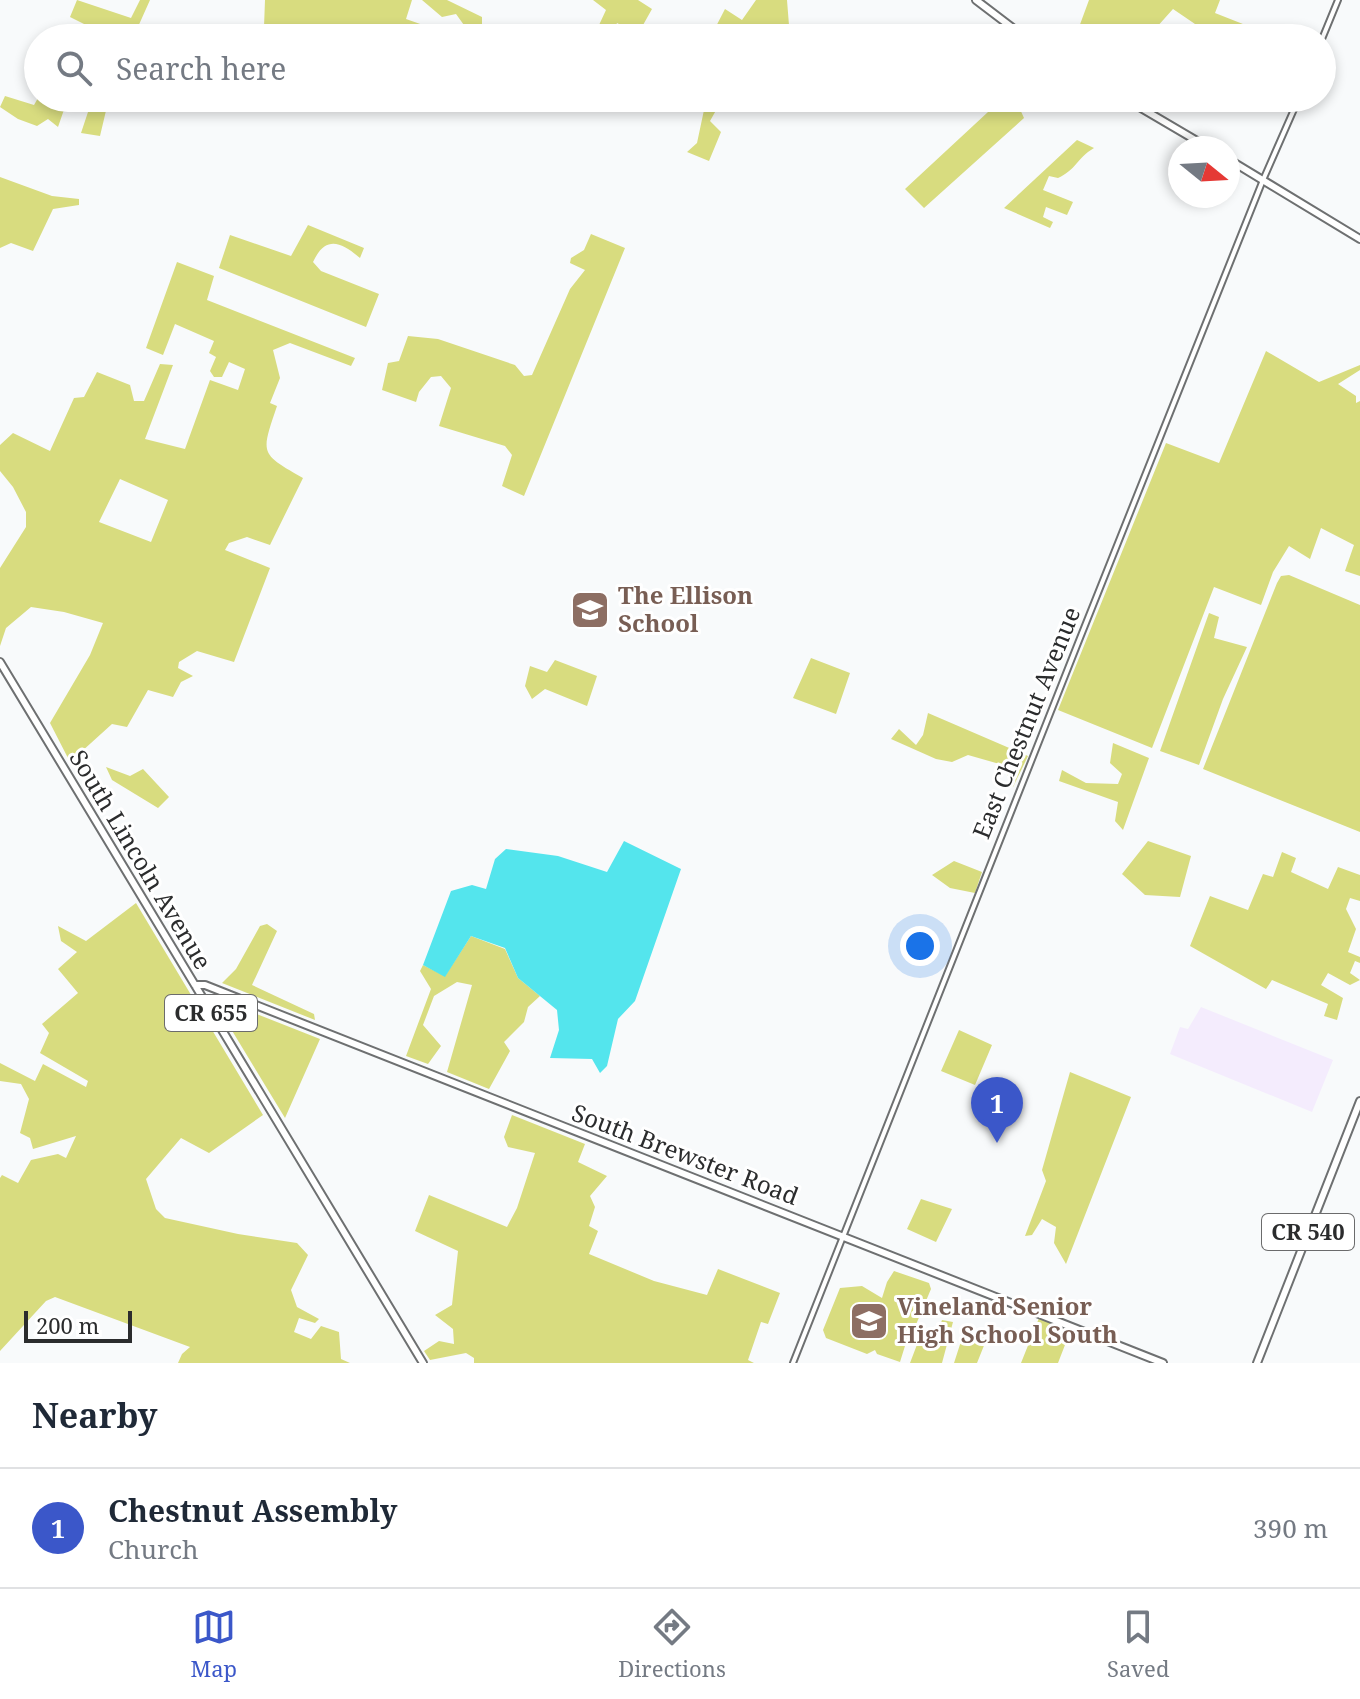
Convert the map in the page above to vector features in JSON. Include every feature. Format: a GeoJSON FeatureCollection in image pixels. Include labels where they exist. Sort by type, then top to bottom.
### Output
{"type":"FeatureCollection","features":[{"type":"Feature","properties":{"kind":"main road"},"geometry":{"type":"LineString","coordinates":[[976,0],[1008,24]]}},
{"type":"Feature","properties":{"kind":"main road"},"geometry":{"type":"LineString","coordinates":[[1148,112],[1189,136]]}},
{"type":"Feature","properties":{"kind":"main road"},"geometry":{"type":"LineString","coordinates":[[1240,166],[1360,239]]}},
{"type":"Feature","properties":{"kind":"main road","name":"South Lincoln Avenue"},"geometry":{"type":"LineString","coordinates":[[0,662],[423,1363]]}},
{"type":"Feature","properties":{"kind":"main road","name":"South Brewster Road"},"geometry":{"type":"LineString","coordinates":[[195,985],[205,985],[1163,1363]]}},
{"type":"Feature","properties":{"kind":"main road","name":"CR 540"},"geometry":{"type":"LineString","coordinates":[[1257,1363],[1360,1101]]}},
{"type":"Feature","properties":{"kind":"street"},"geometry":{"type":"LineString","coordinates":[[1328,24],[1338,0]]}},
{"type":"Feature","properties":{"kind":"street","name":"East Chestnut Avenue"},"geometry":{"type":"LineString","coordinates":[[793,1363],[1263,180],[1293,112]]}},
{"type":"Feature","properties":{"kind":"shaded area"},"geometry":{"type":"Polygon","coordinates":[[[1201,1007],[1333,1060],[1312,1112],[1170,1054],[1180,1027],[1188,1029],[1201,1007]]]}},
{"type":"Feature","properties":{"kind":"green space"},"geometry":{"type":"Polygon","coordinates":[[[77,0],[131,18],[140,0],[150,0],[139,24],[84,24],[70,17],[77,0]]]}},
{"type":"Feature","properties":{"kind":"green space"},"geometry":{"type":"Polygon","coordinates":[[[265,0],[412,0],[406,19],[420,24],[264,24],[265,0]]]}},
{"type":"Feature","properties":{"kind":"green space"},"geometry":{"type":"Polygon","coordinates":[[[422,0],[447,0],[482,17],[482,24],[463,24],[456,14],[442,17],[422,0]]]}},
{"type":"Feature","properties":{"kind":"green space"},"geometry":{"type":"Polygon","coordinates":[[[593,0],[638,0],[652,9],[644,24],[600,24],[606,10],[593,0]]]}},
{"type":"Feature","properties":{"kind":"green space"},"geometry":{"type":"Polygon","coordinates":[[[756,0],[787,0],[789,24],[717,24],[725,9],[742,20],[756,0]]]}},
{"type":"Feature","properties":{"kind":"green space"},"geometry":{"type":"Polygon","coordinates":[[[1089,0],[1220,0],[1215,13],[1243,24],[1195,24],[1173,9],[1160,24],[1080,24],[1089,0]]]}},
{"type":"Feature","properties":{"kind":"green space"},"geometry":{"type":"Polygon","coordinates":[[[5,96],[24,102],[24,112],[63,112],[58,127],[48,119],[37,126],[18,119],[0,107],[5,96]]]}},
{"type":"Feature","properties":{"kind":"green space"},"geometry":{"type":"Polygon","coordinates":[[[88,112],[106,112],[100,136],[81,133],[88,112]]]}},
{"type":"Feature","properties":{"kind":"green space"},"geometry":{"type":"Polygon","coordinates":[[[704,112],[715,112],[710,121],[721,132],[709,161],[687,152],[697,143],[704,112]]]}},
{"type":"Feature","properties":{"kind":"green space"},"geometry":{"type":"Polygon","coordinates":[[[988,112],[1021,112],[1024,118],[924,208],[905,189],[988,112]]]}},
{"type":"Feature","properties":{"kind":"green space"},"geometry":{"type":"Polygon","coordinates":[[[1077,140],[1094,148],[1064,175],[1058,178],[1049,176],[1043,190],[1073,202],[1067,215],[1046,207],[1043,217],[1053,222],[1050,228],[1004,208],[1077,140]]]}},
{"type":"Feature","properties":{"kind":"green space"},"geometry":{"type":"Polygon","coordinates":[[[0,177],[52,196],[79,199],[79,205],[53,209],[33,251],[11,243],[0,248],[0,177]]]}},
{"type":"Feature","properties":{"kind":"green space"},"geometry":{"type":"Polygon","coordinates":[[[308,225],[364,248],[360,258],[341,245],[329,244],[323,247],[313,262],[321,271],[379,294],[366,327],[219,268],[230,235],[291,256],[308,225]]]}},
{"type":"Feature","properties":{"kind":"green space"},"geometry":{"type":"Polygon","coordinates":[[[591,234],[625,248],[524,496],[502,486],[512,455],[505,446],[439,426],[451,388],[441,376],[431,377],[419,392],[416,402],[382,390],[388,363],[399,361],[408,336],[438,339],[515,365],[524,376],[532,375],[570,289],[585,270],[570,263],[571,258],[584,250],[591,234]]]}},
{"type":"Feature","properties":{"kind":"green space"},"geometry":{"type":"Polygon","coordinates":[[[177,262],[214,276],[207,300],[355,358],[351,366],[290,343],[273,350],[280,378],[270,403],[277,406],[268,434],[268,451],[278,463],[303,478],[270,545],[247,537],[229,543],[225,550],[270,568],[234,662],[197,651],[179,662],[178,668],[193,676],[181,682],[173,697],[148,690],[127,727],[112,724],[70,762],[50,723],[90,655],[103,623],[31,607],[6,628],[0,646],[0,568],[26,527],[26,512],[13,487],[0,471],[0,445],[13,433],[50,451],[74,398],[84,397],[97,372],[130,385],[134,401],[144,401],[160,364],[173,365],[145,439],[185,449],[210,380],[238,390],[245,369],[229,362],[222,377],[214,377],[210,371],[216,357],[209,353],[214,341],[175,324],[163,355],[146,348],[177,262]],[[120,479],[99,522],[151,542],[168,500],[120,479]]]}},
{"type":"Feature","properties":{"kind":"green space"},"geometry":{"type":"Polygon","coordinates":[[[1266,351],[1319,382],[1360,365],[1360,370],[1338,384],[1356,396],[1356,403],[1360,401],[1360,576],[1345,571],[1354,545],[1321,528],[1310,559],[1289,546],[1273,572],[1261,605],[1214,587],[1152,748],[1058,710],[1166,443],[1219,463],[1266,351]]]}},
{"type":"Feature","properties":{"kind":"green space"},"geometry":{"type":"Polygon","coordinates":[[[1289,575],[1360,605],[1360,832],[1203,769],[1277,583],[1281,576],[1289,575]]]}},
{"type":"Feature","properties":{"kind":"green space"},"geometry":{"type":"Polygon","coordinates":[[[1209,613],[1219,617],[1214,638],[1247,647],[1223,699],[1199,765],[1160,751],[1209,613]]]}},
{"type":"Feature","properties":{"kind":"green space"},"geometry":{"type":"Polygon","coordinates":[[[811,658],[850,673],[836,714],[793,698],[811,658]]]}},
{"type":"Feature","properties":{"kind":"green space"},"geometry":{"type":"Polygon","coordinates":[[[555,660],[597,676],[587,706],[545,689],[532,699],[525,686],[530,666],[547,672],[555,660]]]}},
{"type":"Feature","properties":{"kind":"green space"},"geometry":{"type":"Polygon","coordinates":[[[928,713],[1028,756],[1013,787],[1003,765],[968,755],[952,762],[936,759],[891,739],[899,729],[916,745],[923,735],[928,713]]]}},
{"type":"Feature","properties":{"kind":"green space"},"geometry":{"type":"Polygon","coordinates":[[[1113,743],[1149,758],[1123,830],[1115,821],[1118,802],[1059,781],[1062,770],[1086,783],[1118,784],[1122,774],[1110,763],[1113,743]]]}},
{"type":"Feature","properties":{"kind":"green space"},"geometry":{"type":"Polygon","coordinates":[[[106,767],[130,776],[143,769],[169,797],[158,808],[112,780],[106,767]]]}},
{"type":"Feature","properties":{"kind":"green space"},"geometry":{"type":"Polygon","coordinates":[[[1148,841],[1191,856],[1180,897],[1145,895],[1122,874],[1148,841]]]}},
{"type":"Feature","properties":{"kind":"green space"},"geometry":{"type":"Polygon","coordinates":[[[1282,852],[1296,858],[1291,872],[1328,889],[1338,867],[1360,875],[1360,901],[1350,898],[1346,909],[1356,929],[1348,952],[1360,957],[1360,963],[1355,961],[1350,973],[1360,980],[1350,985],[1328,973],[1321,985],[1343,998],[1337,1020],[1324,1016],[1328,1004],[1272,980],[1266,989],[1190,946],[1210,896],[1248,910],[1263,874],[1273,877],[1282,852]]]}},
{"type":"Feature","properties":{"kind":"green space"},"geometry":{"type":"Polygon","coordinates":[[[954,861],[982,872],[975,893],[950,888],[932,875],[954,861]]]}},
{"type":"Feature","properties":{"kind":"green space"},"geometry":{"type":"Polygon","coordinates":[[[136,903],[263,1115],[209,1153],[181,1138],[146,1179],[156,1209],[165,1218],[297,1243],[308,1255],[291,1290],[297,1307],[319,1319],[315,1323],[299,1318],[294,1332],[311,1339],[321,1326],[339,1332],[341,1359],[350,1363],[178,1363],[190,1347],[55,1297],[46,1301],[0,1351],[0,1178],[2,1175],[18,1183],[31,1160],[58,1154],[66,1158],[76,1136],[33,1149],[30,1138],[20,1133],[29,1099],[21,1084],[0,1081],[0,1063],[35,1081],[43,1064],[86,1087],[88,1081],[40,1053],[49,1033],[42,1024],[78,993],[58,969],[77,952],[61,941],[58,926],[86,941],[136,903]]]}},
{"type":"Feature","properties":{"kind":"green space"},"geometry":{"type":"Polygon","coordinates":[[[267,924],[277,931],[252,985],[314,1014],[315,1020],[222,983],[236,969],[260,926],[267,924]]]}},
{"type":"Feature","properties":{"kind":"green space"},"geometry":{"type":"Polygon","coordinates":[[[471,936],[505,949],[518,978],[540,996],[528,1007],[524,1022],[504,1042],[510,1051],[489,1089],[447,1072],[472,985],[457,982],[434,996],[423,1025],[441,1046],[428,1064],[406,1056],[431,989],[420,971],[423,965],[445,976],[471,936]]]}},
{"type":"Feature","properties":{"kind":"green space"},"geometry":{"type":"Polygon","coordinates":[[[211,996],[320,1039],[285,1118],[211,996]]]}},
{"type":"Feature","properties":{"kind":"green space"},"geometry":{"type":"Polygon","coordinates":[[[959,1030],[992,1045],[975,1085],[941,1071],[959,1030]]]}},
{"type":"Feature","properties":{"kind":"green space"},"geometry":{"type":"Polygon","coordinates":[[[1070,1072],[1131,1097],[1066,1264],[1054,1243],[1056,1227],[1042,1219],[1032,1235],[1025,1236],[1046,1181],[1042,1170],[1070,1072]]]}},
{"type":"Feature","properties":{"kind":"green space"},"geometry":{"type":"Polygon","coordinates":[[[512,1115],[585,1144],[578,1162],[607,1176],[590,1196],[595,1207],[589,1226],[598,1231],[589,1254],[654,1281],[707,1295],[718,1269],[780,1293],[768,1324],[761,1322],[748,1360],[754,1363],[474,1363],[474,1358],[466,1353],[430,1360],[424,1351],[439,1341],[454,1344],[453,1329],[435,1315],[452,1305],[458,1251],[415,1231],[429,1195],[507,1227],[517,1208],[535,1153],[508,1147],[504,1137],[512,1115]]]}},
{"type":"Feature","properties":{"kind":"green space"},"geometry":{"type":"Polygon","coordinates":[[[921,1199],[952,1209],[936,1242],[907,1229],[921,1199]]]}},
{"type":"Feature","properties":{"kind":"green space"},"geometry":{"type":"Polygon","coordinates":[[[894,1271],[929,1283],[931,1289],[912,1334],[909,1333],[900,1362],[877,1354],[875,1350],[867,1354],[826,1338],[823,1330],[840,1288],[862,1286],[882,1298],[894,1271]]]}},
{"type":"Feature","properties":{"kind":"green space"},"geometry":{"type":"Polygon","coordinates":[[[1039,1318],[1070,1332],[1058,1363],[1021,1363],[1039,1318]]]}},
{"type":"Feature","properties":{"kind":"green space"},"geometry":{"type":"Polygon","coordinates":[[[942,1320],[953,1322],[942,1363],[910,1363],[918,1342],[933,1345],[942,1320]]]}},
{"type":"Feature","properties":{"kind":"green space"},"geometry":{"type":"Polygon","coordinates":[[[965,1329],[987,1338],[977,1363],[954,1363],[965,1329]]]}},
{"type":"Feature","properties":{"kind":"water"},"geometry":{"type":"Polygon","coordinates":[[[624,841],[681,869],[635,1001],[618,1019],[607,1066],[600,1073],[592,1059],[550,1058],[559,1030],[557,1010],[518,978],[505,948],[471,936],[445,977],[423,965],[451,891],[472,885],[486,889],[495,859],[506,849],[558,856],[607,872],[624,841]]]}},
{"type":"Feature","properties":{"kind":"place","name":"The Ellison School"},"geometry":{"type":"Point","coordinates":[590,610]}},
{"type":"Feature","properties":{"kind":"place","name":"Chestnut Assembly"},"geometry":{"type":"Point","coordinates":[997,1143]}},
{"type":"Feature","properties":{"kind":"place","name":"Vineland Senior High School South"},"geometry":{"type":"Point","coordinates":[869,1321]}}]}
